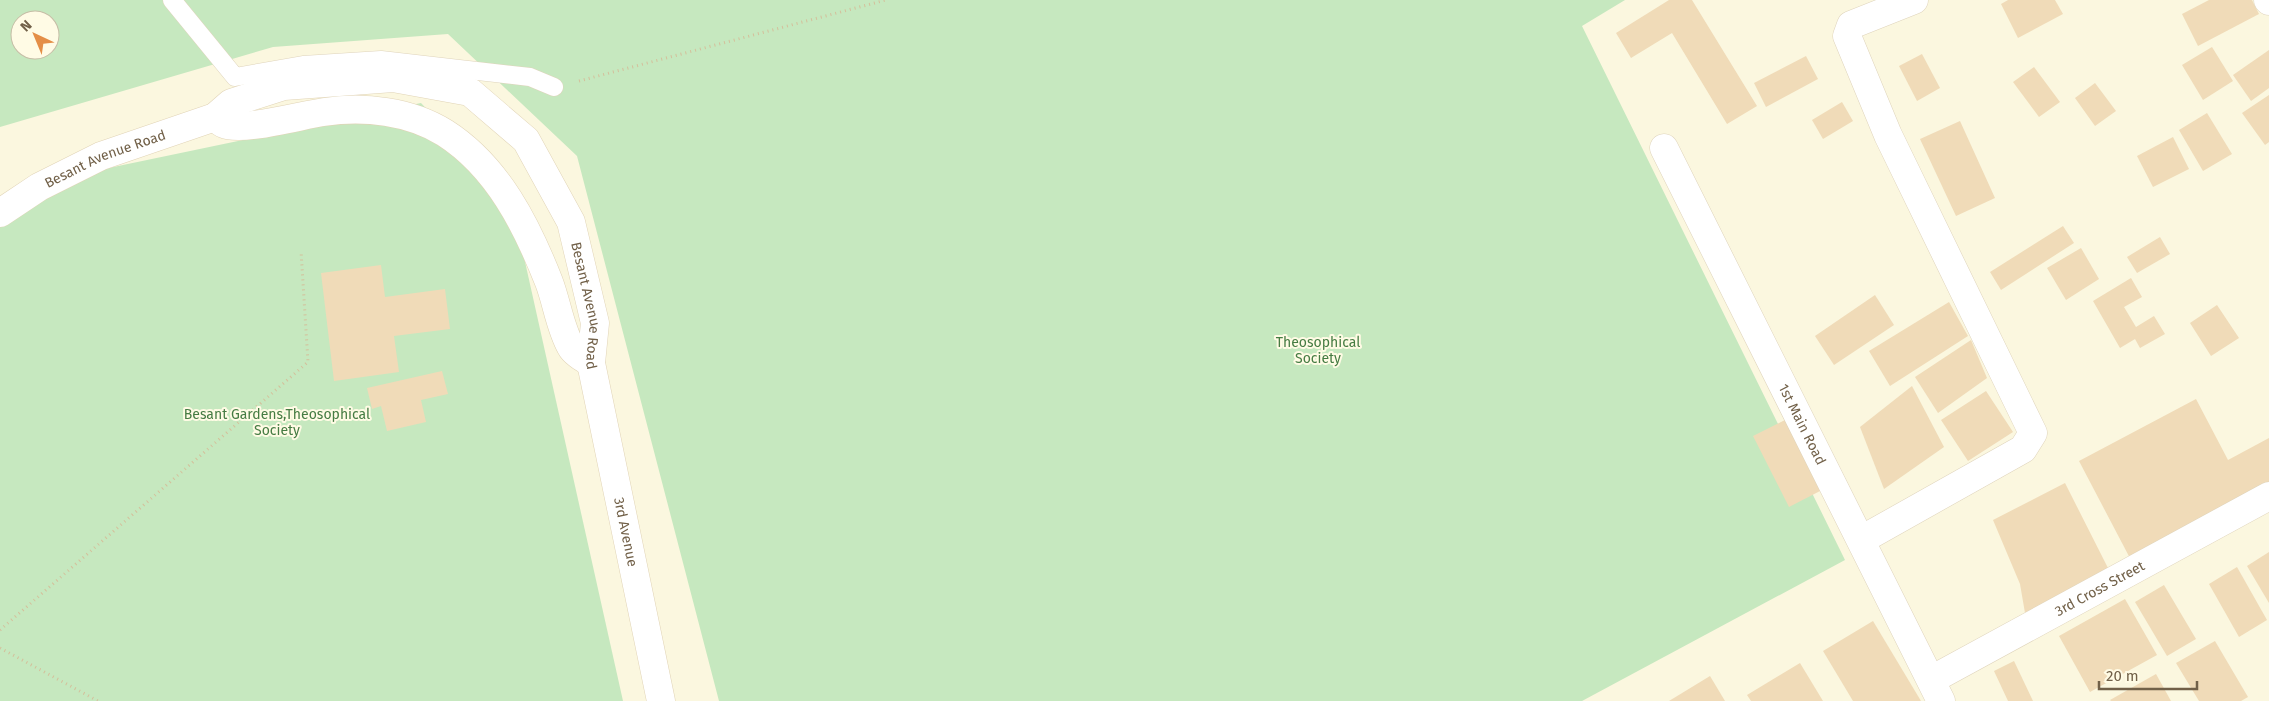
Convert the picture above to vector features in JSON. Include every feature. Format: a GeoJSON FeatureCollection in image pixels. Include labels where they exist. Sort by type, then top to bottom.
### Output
{"type":"FeatureCollection","features":[{"type":"Feature","properties":{"kind":"street"},"geometry":{"type":"LineString","coordinates":[[1861,540],[2023,449],[2034,433],[1888,135],[1846,36],[1852,25],[1914,0]]}},
{"type":"Feature","properties":{"kind":"street","name":"Besant Avenue Road"},"geometry":{"type":"LineString","coordinates":[[0,213],[38,187],[101,156],[215,117],[231,104],[284,86],[393,78],[470,92],[526,140],[571,222],[595,323],[591,363]]}},
{"type":"Feature","properties":{"kind":"street","name":"Besant Avenue Road"},"geometry":{"type":"LineString","coordinates":[[215,117],[224,124],[245,126],[326,111],[379,111],[410,116],[444,133],[480,161],[506,194],[528,235],[549,283],[571,348],[591,363]]}},
{"type":"Feature","properties":{"kind":"street","name":"1st Main Road"},"geometry":{"type":"LineString","coordinates":[[1664,148],[1936,690]]}},
{"type":"Feature","properties":{"kind":"street","name":"3rd Avenue"},"geometry":{"type":"LineString","coordinates":[[591,363],[661,701]]}},
{"type":"Feature","properties":{"kind":"street","name":"3rd Cross Street"},"geometry":{"type":"LineString","coordinates":[[1936,690],[2269,496]]}},
{"type":"Feature","properties":{"kind":"lane"},"geometry":{"type":"LineString","coordinates":[[172,0],[235,77],[303,65],[382,60],[530,77],[554,88]]}},
{"type":"Feature","properties":{"kind":"path"},"geometry":{"type":"LineString","coordinates":[[554,88],[886,0]]}},
{"type":"Feature","properties":{"kind":"path"},"geometry":{"type":"LineString","coordinates":[[0,630],[308,362],[301,251]]}},
{"type":"Feature","properties":{"kind":"path"},"geometry":{"type":"LineString","coordinates":[[0,648],[98,701]]}},
{"type":"Feature","properties":{"kind":"green space","name":"Theosophical Society"},"geometry":{"type":"Polygon","coordinates":[[[0,0],[1625,0],[1582,26],[1845,560],[1582,701],[719,701],[577,156],[448,34],[273,47],[0,127],[0,0]]]}},
{"type":"Feature","properties":{"kind":"green space","name":"Besant Gardens,Theosophical Society"},"geometry":{"type":"Polygon","coordinates":[[[421,103],[511,199],[623,701],[0,701],[0,204],[32,184],[421,103]]]}},
{"type":"Feature","properties":{"kind":"building"},"geometry":{"type":"Polygon","coordinates":[[[1669,0],[1692,0],[1757,106],[1727,124],[1672,33],[1631,58],[1616,33],[1669,0]]]}},
{"type":"Feature","properties":{"kind":"building"},"geometry":{"type":"Polygon","coordinates":[[[2008,0],[2055,0],[2063,14],[2018,38],[2001,4],[2008,0]]]}},
{"type":"Feature","properties":{"kind":"building"},"geometry":{"type":"Polygon","coordinates":[[[2209,0],[2252,0],[2259,14],[2198,46],[2182,14],[2209,0]]]}},
{"type":"Feature","properties":{"kind":"building"},"geometry":{"type":"Polygon","coordinates":[[[2212,47],[2233,81],[2203,100],[2182,65],[2212,47]]]}},
{"type":"Feature","properties":{"kind":"building"},"geometry":{"type":"Polygon","coordinates":[[[2269,50],[2269,88],[2251,101],[2233,75],[2269,50]]]}},
{"type":"Feature","properties":{"kind":"building"},"geometry":{"type":"Polygon","coordinates":[[[1922,54],[1940,88],[1917,101],[1899,66],[1922,54]]]}},
{"type":"Feature","properties":{"kind":"building"},"geometry":{"type":"Polygon","coordinates":[[[1806,56],[1818,79],[1766,107],[1754,83],[1806,56]]]}},
{"type":"Feature","properties":{"kind":"building"},"geometry":{"type":"Polygon","coordinates":[[[2034,67],[2060,102],[2039,117],[2013,82],[2034,67]]]}},
{"type":"Feature","properties":{"kind":"building"},"geometry":{"type":"Polygon","coordinates":[[[2095,83],[2116,111],[2095,126],[2075,98],[2095,83]]]}},
{"type":"Feature","properties":{"kind":"building"},"geometry":{"type":"Polygon","coordinates":[[[2269,95],[2269,142],[2265,145],[2242,113],[2269,95]]]}},
{"type":"Feature","properties":{"kind":"building"},"geometry":{"type":"Polygon","coordinates":[[[1842,102],[1853,121],[1823,139],[1812,120],[1842,102]]]}},
{"type":"Feature","properties":{"kind":"building"},"geometry":{"type":"Polygon","coordinates":[[[2207,113],[2232,154],[2203,171],[2179,130],[2207,113]]]}},
{"type":"Feature","properties":{"kind":"building"},"geometry":{"type":"Polygon","coordinates":[[[1960,121],[1995,198],[1956,216],[1920,139],[1960,121]]]}},
{"type":"Feature","properties":{"kind":"building"},"geometry":{"type":"Polygon","coordinates":[[[2173,137],[2189,169],[2153,187],[2137,156],[2173,137]]]}},
{"type":"Feature","properties":{"kind":"building"},"geometry":{"type":"Polygon","coordinates":[[[2063,226],[2074,243],[2001,290],[1990,272],[2063,226]]]}},
{"type":"Feature","properties":{"kind":"building"},"geometry":{"type":"Polygon","coordinates":[[[2160,237],[2170,254],[2137,273],[2127,257],[2160,237]]]}},
{"type":"Feature","properties":{"kind":"building"},"geometry":{"type":"Polygon","coordinates":[[[2081,248],[2099,279],[2066,300],[2047,268],[2081,248]]]}},
{"type":"Feature","properties":{"kind":"building"},"geometry":{"type":"Polygon","coordinates":[[[381,265],[385,297],[445,289],[450,329],[394,336],[399,372],[334,381],[321,273],[381,265]]]}},
{"type":"Feature","properties":{"kind":"building"},"geometry":{"type":"Polygon","coordinates":[[[2131,278],[2142,297],[2124,307],[2136,327],[2154,316],[2165,334],[2140,348],[2135,339],[2120,348],[2093,301],[2131,278]]]}},
{"type":"Feature","properties":{"kind":"building"},"geometry":{"type":"Polygon","coordinates":[[[1875,295],[1894,325],[1834,365],[1815,336],[1875,295]]]}},
{"type":"Feature","properties":{"kind":"building"},"geometry":{"type":"Polygon","coordinates":[[[1949,302],[1968,336],[1890,386],[1869,351],[1949,302]]]}},
{"type":"Feature","properties":{"kind":"building"},"geometry":{"type":"Polygon","coordinates":[[[2217,305],[2239,338],[2211,356],[2190,323],[2217,305]]]}},
{"type":"Feature","properties":{"kind":"building"},"geometry":{"type":"Polygon","coordinates":[[[1971,340],[1987,378],[1938,413],[1915,377],[1971,340]]]}},
{"type":"Feature","properties":{"kind":"building"},"geometry":{"type":"Polygon","coordinates":[[[442,371],[448,394],[421,400],[426,422],[387,431],[381,406],[372,409],[367,388],[442,371]]]}},
{"type":"Feature","properties":{"kind":"building"},"geometry":{"type":"Polygon","coordinates":[[[1912,386],[1944,447],[1884,489],[1860,427],[1912,386]]]}},
{"type":"Feature","properties":{"kind":"building"},"geometry":{"type":"Polygon","coordinates":[[[1986,391],[2013,432],[1968,461],[1941,420],[1986,391]]]}},
{"type":"Feature","properties":{"kind":"building"},"geometry":{"type":"Polygon","coordinates":[[[2196,399],[2228,460],[2269,438],[2269,489],[2132,562],[2079,461],[2196,399]]]}},
{"type":"Feature","properties":{"kind":"building"},"geometry":{"type":"Polygon","coordinates":[[[1787,419],[1822,490],[1789,507],[1753,436],[1787,419]]]}},
{"type":"Feature","properties":{"kind":"building"},"geometry":{"type":"Polygon","coordinates":[[[2065,483],[2109,570],[2025,613],[2020,584],[1993,520],[2065,483]]]}},
{"type":"Feature","properties":{"kind":"building"},"geometry":{"type":"Polygon","coordinates":[[[2269,552],[2269,603],[2247,566],[2269,552]]]}},
{"type":"Feature","properties":{"kind":"building"},"geometry":{"type":"Polygon","coordinates":[[[2237,567],[2267,620],[2239,637],[2209,584],[2237,567]]]}},
{"type":"Feature","properties":{"kind":"building"},"geometry":{"type":"Polygon","coordinates":[[[2164,585],[2196,639],[2167,656],[2135,602],[2164,585]]]}},
{"type":"Feature","properties":{"kind":"building"},"geometry":{"type":"Polygon","coordinates":[[[2125,599],[2157,655],[2090,692],[2059,636],[2125,599]]]}},
{"type":"Feature","properties":{"kind":"building"},"geometry":{"type":"Polygon","coordinates":[[[1873,621],[1921,701],[1853,701],[1823,651],[1873,621]]]}},
{"type":"Feature","properties":{"kind":"building"},"geometry":{"type":"Polygon","coordinates":[[[2215,641],[2248,697],[2241,701],[2199,701],[2176,663],[2215,641]]]}},
{"type":"Feature","properties":{"kind":"building"},"geometry":{"type":"Polygon","coordinates":[[[2014,661],[2033,701],[2008,701],[1994,671],[2014,661]]]}},
{"type":"Feature","properties":{"kind":"building"},"geometry":{"type":"Polygon","coordinates":[[[1800,663],[1823,701],[1751,701],[1747,695],[1800,663]]]}},
{"type":"Feature","properties":{"kind":"building"},"geometry":{"type":"Polygon","coordinates":[[[2156,674],[2171,701],[2110,700],[2156,674]]]}},
{"type":"Feature","properties":{"kind":"building"},"geometry":{"type":"Polygon","coordinates":[[[1710,676],[1725,701],[1669,701],[1710,676]]]}}]}
